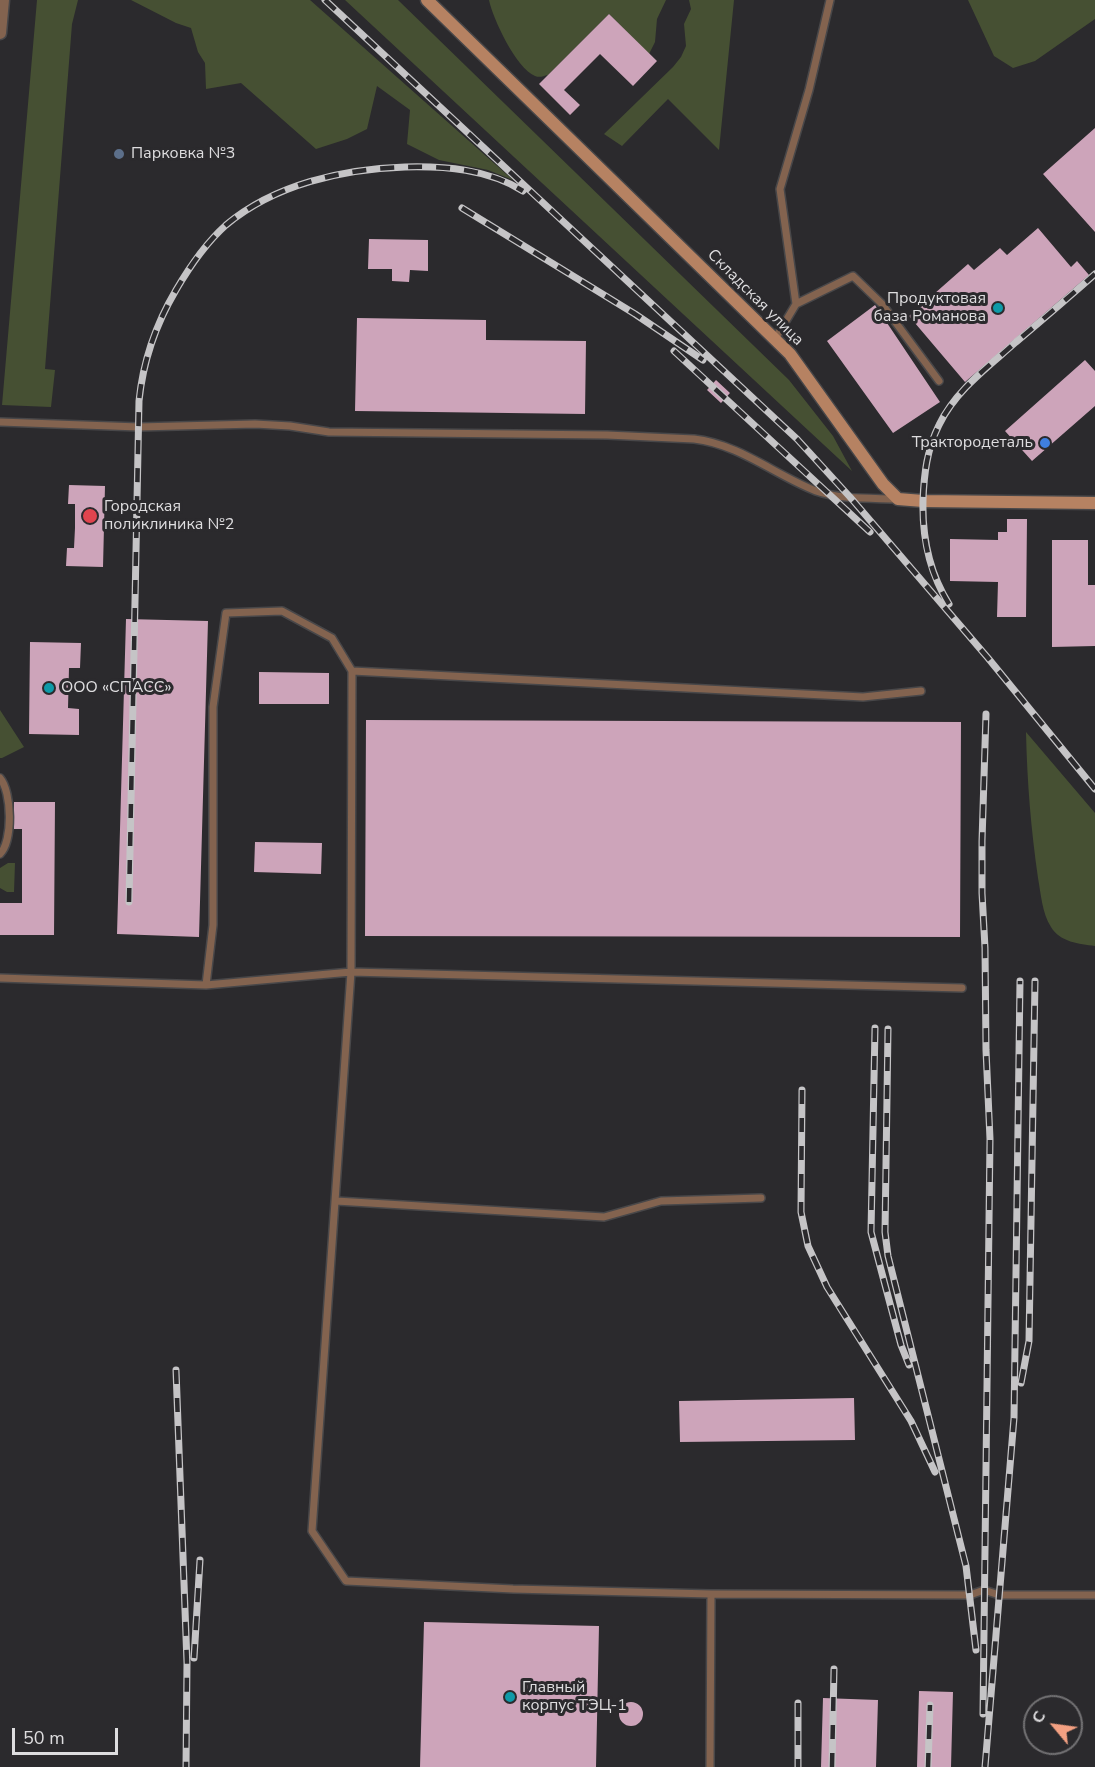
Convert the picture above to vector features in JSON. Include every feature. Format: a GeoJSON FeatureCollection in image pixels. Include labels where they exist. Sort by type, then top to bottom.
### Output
{"type":"FeatureCollection","features":[{"type":"Feature","properties":{"kind":"street"},"geometry":{"type":"LineString","coordinates":[[0,33],[3,0]]}},
{"type":"Feature","properties":{"kind":"street","name":"Складская улица"},"geometry":{"type":"LineString","coordinates":[[428,0],[775,339],[796,362],[883,484],[898,499]]}},
{"type":"Feature","properties":{"kind":"street"},"geometry":{"type":"LineString","coordinates":[[898,499],[1095,503]]}},
{"type":"Feature","properties":{"kind":"lane"},"geometry":{"type":"LineString","coordinates":[[796,304],[780,189],[809,90],[830,0]]}},
{"type":"Feature","properties":{"kind":"lane"},"geometry":{"type":"LineString","coordinates":[[775,339],[796,304],[853,276],[882,304],[939,381]]}},
{"type":"Feature","properties":{"kind":"lane"},"geometry":{"type":"LineString","coordinates":[[0,422],[139,427],[255,424],[329,432],[608,435],[694,439],[730,448],[819,492],[840,496],[898,499]]}},
{"type":"Feature","properties":{"kind":"lane"},"geometry":{"type":"LineString","coordinates":[[206,985],[213,925],[213,707],[226,613],[282,611],[332,638],[352,671],[351,972],[312,1532],[346,1581],[711,1594],[970,1595],[984,1590],[999,1595],[1095,1595]]}},
{"type":"Feature","properties":{"kind":"lane"},"geometry":{"type":"LineString","coordinates":[[352,671],[863,698],[921,691]]}},
{"type":"Feature","properties":{"kind":"lane"},"geometry":{"type":"LineString","coordinates":[[0,778],[6,786],[8,795],[8,840],[0,854]]}},
{"type":"Feature","properties":{"kind":"lane"},"geometry":{"type":"LineString","coordinates":[[0,978],[206,985],[351,972],[962,988]]}},
{"type":"Feature","properties":{"kind":"lane"},"geometry":{"type":"LineString","coordinates":[[336,1201],[604,1218],[661,1201],[761,1198]]}},
{"type":"Feature","properties":{"kind":"lane"},"geometry":{"type":"LineString","coordinates":[[710,1767],[711,1594]]}},
{"type":"Feature","properties":{"kind":"green space"},"geometry":{"type":"Polygon","coordinates":[[[37,0],[78,0],[72,24],[45,369],[55,370],[51,407],[2,405],[37,0]]]}},
{"type":"Feature","properties":{"kind":"green space"},"geometry":{"type":"Polygon","coordinates":[[[131,0],[310,0],[513,180],[488,170],[439,160],[407,144],[410,110],[377,86],[367,129],[347,139],[316,149],[241,83],[206,89],[205,63],[198,52],[191,28],[176,23],[131,0]]]}},
{"type":"Feature","properties":{"kind":"green space"},"geometry":{"type":"Polygon","coordinates":[[[345,0],[398,0],[789,380],[833,436],[852,471],[345,0]]]}},
{"type":"Feature","properties":{"kind":"green space"},"geometry":{"type":"Polygon","coordinates":[[[489,0],[666,0],[657,19],[655,42],[649,54],[609,14],[548,75],[538,77],[528,71],[513,53],[495,19],[489,0]]]}},
{"type":"Feature","properties":{"kind":"green space"},"geometry":{"type":"Polygon","coordinates":[[[689,0],[734,0],[719,150],[668,99],[622,146],[604,134],[681,57],[686,46],[684,24],[691,9],[689,0]]]}},
{"type":"Feature","properties":{"kind":"green space"},"geometry":{"type":"Polygon","coordinates":[[[968,0],[1095,0],[1095,19],[1035,61],[1013,68],[994,56],[968,0]]]}},
{"type":"Feature","properties":{"kind":"green space"},"geometry":{"type":"Polygon","coordinates":[[[0,710],[24,747],[2,758],[0,758],[0,710]]]}},
{"type":"Feature","properties":{"kind":"green space"},"geometry":{"type":"Polygon","coordinates":[[[1026,732],[1095,813],[1095,946],[1070,941],[1059,936],[1051,927],[1046,916],[1033,842],[1026,732]]]}},
{"type":"Feature","properties":{"kind":"green space"},"geometry":{"type":"Polygon","coordinates":[[[8,863],[15,863],[14,892],[7,892],[0,888],[0,868],[8,863]]]}},
{"type":"Feature","properties":{"kind":"building"},"geometry":{"type":"Polygon","coordinates":[[[609,14],[657,61],[633,86],[600,54],[564,90],[580,105],[570,115],[539,84],[609,14]]]}},
{"type":"Feature","properties":{"kind":"building"},"geometry":{"type":"Polygon","coordinates":[[[1095,128],[1095,232],[1043,174],[1095,128]]]}},
{"type":"Feature","properties":{"kind":"building","name":"Продуктовая база Романова"},"geometry":{"type":"Polygon","coordinates":[[[1038,228],[1071,267],[1077,261],[1089,275],[965,382],[909,316],[968,264],[974,270],[1000,248],[1007,255],[1038,228]]]}},
{"type":"Feature","properties":{"kind":"building"},"geometry":{"type":"Polygon","coordinates":[[[369,239],[428,240],[428,271],[410,270],[409,282],[392,281],[392,269],[368,269],[369,239]]]}},
{"type":"Feature","properties":{"kind":"building"},"geometry":{"type":"Polygon","coordinates":[[[875,305],[940,402],[893,433],[827,341],[875,305]]]}},
{"type":"Feature","properties":{"kind":"building"},"geometry":{"type":"Polygon","coordinates":[[[357,318],[486,320],[486,340],[586,341],[585,414],[355,411],[357,318]]]}},
{"type":"Feature","properties":{"kind":"building"},"geometry":{"type":"Polygon","coordinates":[[[1085,360],[1095,371],[1095,406],[1032,461],[1005,431],[1085,360]]]}},
{"type":"Feature","properties":{"kind":"building"},"geometry":{"type":"Polygon","coordinates":[[[716,380],[730,393],[721,403],[707,390],[716,380]]]}},
{"type":"Feature","properties":{"kind":"building","name":"Городская поликлиника №2"},"geometry":{"type":"Polygon","coordinates":[[[69,485],[105,486],[103,567],[66,566],[67,548],[74,548],[75,528],[75,504],[68,504],[69,485]]]}},
{"type":"Feature","properties":{"kind":"building"},"geometry":{"type":"Polygon","coordinates":[[[1007,519],[1027,519],[1026,617],[997,617],[998,582],[950,581],[950,539],[998,540],[998,532],[1007,532],[1007,519]]]}},
{"type":"Feature","properties":{"kind":"building"},"geometry":{"type":"Polygon","coordinates":[[[1052,540],[1088,540],[1088,585],[1095,585],[1095,646],[1052,647],[1052,540]]]}},
{"type":"Feature","properties":{"kind":"building"},"geometry":{"type":"Polygon","coordinates":[[[126,619],[208,621],[199,937],[117,934],[126,619]]]}},
{"type":"Feature","properties":{"kind":"building","name":"ООО «СПАСС»"},"geometry":{"type":"Polygon","coordinates":[[[30,642],[81,643],[80,668],[69,668],[68,708],[79,709],[79,735],[29,734],[30,642]]]}},
{"type":"Feature","properties":{"kind":"building"},"geometry":{"type":"Polygon","coordinates":[[[259,672],[329,673],[329,704],[259,704],[259,672]]]}},
{"type":"Feature","properties":{"kind":"building"},"geometry":{"type":"Polygon","coordinates":[[[366,720],[961,722],[960,937],[365,936],[366,720]]]}},
{"type":"Feature","properties":{"kind":"building"},"geometry":{"type":"Polygon","coordinates":[[[14,802],[55,802],[54,935],[0,935],[0,903],[22,903],[22,829],[14,829],[14,802]]]}},
{"type":"Feature","properties":{"kind":"building"},"geometry":{"type":"Polygon","coordinates":[[[255,842],[322,843],[321,874],[254,872],[255,842]]]}},
{"type":"Feature","properties":{"kind":"building"},"geometry":{"type":"Polygon","coordinates":[[[854,1398],[855,1440],[680,1442],[679,1401],[854,1398]]]}},
{"type":"Feature","properties":{"kind":"building","name":"Главный корпус ТЭЦ-1"},"geometry":{"type":"Polygon","coordinates":[[[424,1622],[599,1626],[596,1767],[420,1767],[424,1622]]]}},
{"type":"Feature","properties":{"kind":"building"},"geometry":{"type":"Polygon","coordinates":[[[919,1691],[953,1692],[951,1767],[917,1767],[919,1691]]]}},
{"type":"Feature","properties":{"kind":"building"},"geometry":{"type":"Polygon","coordinates":[[[823,1698],[878,1700],[876,1767],[821,1767],[823,1698]]]}},
{"type":"Feature","properties":{"kind":"building"},"geometry":{"type":"Polygon","coordinates":[[[626,1702],[636,1702],[643,1709],[643,1719],[636,1726],[626,1726],[619,1719],[619,1709],[626,1702]]]}},
{"type":"Feature","properties":{"kind":"railway"},"geometry":{"type":"LineString","coordinates":[[325,0],[797,439],[850,497],[988,658],[1095,789]]}},
{"type":"Feature","properties":{"kind":"railway"},"geometry":{"type":"LineString","coordinates":[[129,902],[139,401],[147,357],[169,303],[181,281],[199,255],[226,225],[266,199],[311,181],[382,168],[435,167],[481,173],[523,191]]}},
{"type":"Feature","properties":{"kind":"railway"},"geometry":{"type":"LineString","coordinates":[[462,208],[635,314],[703,360]]}},
{"type":"Feature","properties":{"kind":"railway"},"geometry":{"type":"LineString","coordinates":[[949,604],[936,580],[928,554],[924,528],[925,471],[935,434],[946,413],[963,390],[1095,274]]}},
{"type":"Feature","properties":{"kind":"railway"},"geometry":{"type":"LineString","coordinates":[[674,351],[870,532]]}},
{"type":"Feature","properties":{"kind":"railway"},"geometry":{"type":"LineString","coordinates":[[983,1714],[990,1139],[982,893],[986,714]]}},
{"type":"Feature","properties":{"kind":"railway"},"geometry":{"type":"LineString","coordinates":[[985,1767],[1014,1418],[1020,981]]}},
{"type":"Feature","properties":{"kind":"railway"},"geometry":{"type":"LineString","coordinates":[[1021,1383],[1029,1341],[1035,981]]}},
{"type":"Feature","properties":{"kind":"railway"},"geometry":{"type":"LineString","coordinates":[[875,1028],[871,1232],[901,1345],[909,1365]]}},
{"type":"Feature","properties":{"kind":"railway"},"geometry":{"type":"LineString","coordinates":[[888,1029],[885,1232],[888,1256],[966,1566],[976,1650]]}},
{"type":"Feature","properties":{"kind":"railway"},"geometry":{"type":"LineString","coordinates":[[802,1090],[801,1212],[808,1246],[827,1287],[911,1421],[935,1472]]}},
{"type":"Feature","properties":{"kind":"railway"},"geometry":{"type":"LineString","coordinates":[[176,1370],[187,1663],[186,1767]]}},
{"type":"Feature","properties":{"kind":"railway"},"geometry":{"type":"LineString","coordinates":[[194,1658],[200,1560]]}},
{"type":"Feature","properties":{"kind":"railway"},"geometry":{"type":"LineString","coordinates":[[832,1767],[834,1669]]}},
{"type":"Feature","properties":{"kind":"railway"},"geometry":{"type":"LineString","coordinates":[[798,1703],[798,1767]]}},
{"type":"Feature","properties":{"kind":"railway"},"geometry":{"type":"LineString","coordinates":[[928,1767],[930,1705]]}},
{"type":"Feature","properties":{"kind":"place","name":"Парковка №3"},"geometry":{"type":"Point","coordinates":[119,154]}},
{"type":"Feature","properties":{"kind":"place","name":"Продуктовая база Романова"},"geometry":{"type":"Point","coordinates":[998,308]}},
{"type":"Feature","properties":{"kind":"place","name":"Трактородеталь"},"geometry":{"type":"Point","coordinates":[1045,443]}},
{"type":"Feature","properties":{"kind":"place","name":"Городская поликлиника №2"},"geometry":{"type":"Point","coordinates":[90,516]}},
{"type":"Feature","properties":{"kind":"place","name":"ООО «СПАСС»"},"geometry":{"type":"Point","coordinates":[49,688]}},
{"type":"Feature","properties":{"kind":"place","name":"Главный корпус ТЭЦ-1"},"geometry":{"type":"Point","coordinates":[510,1697]}}]}
